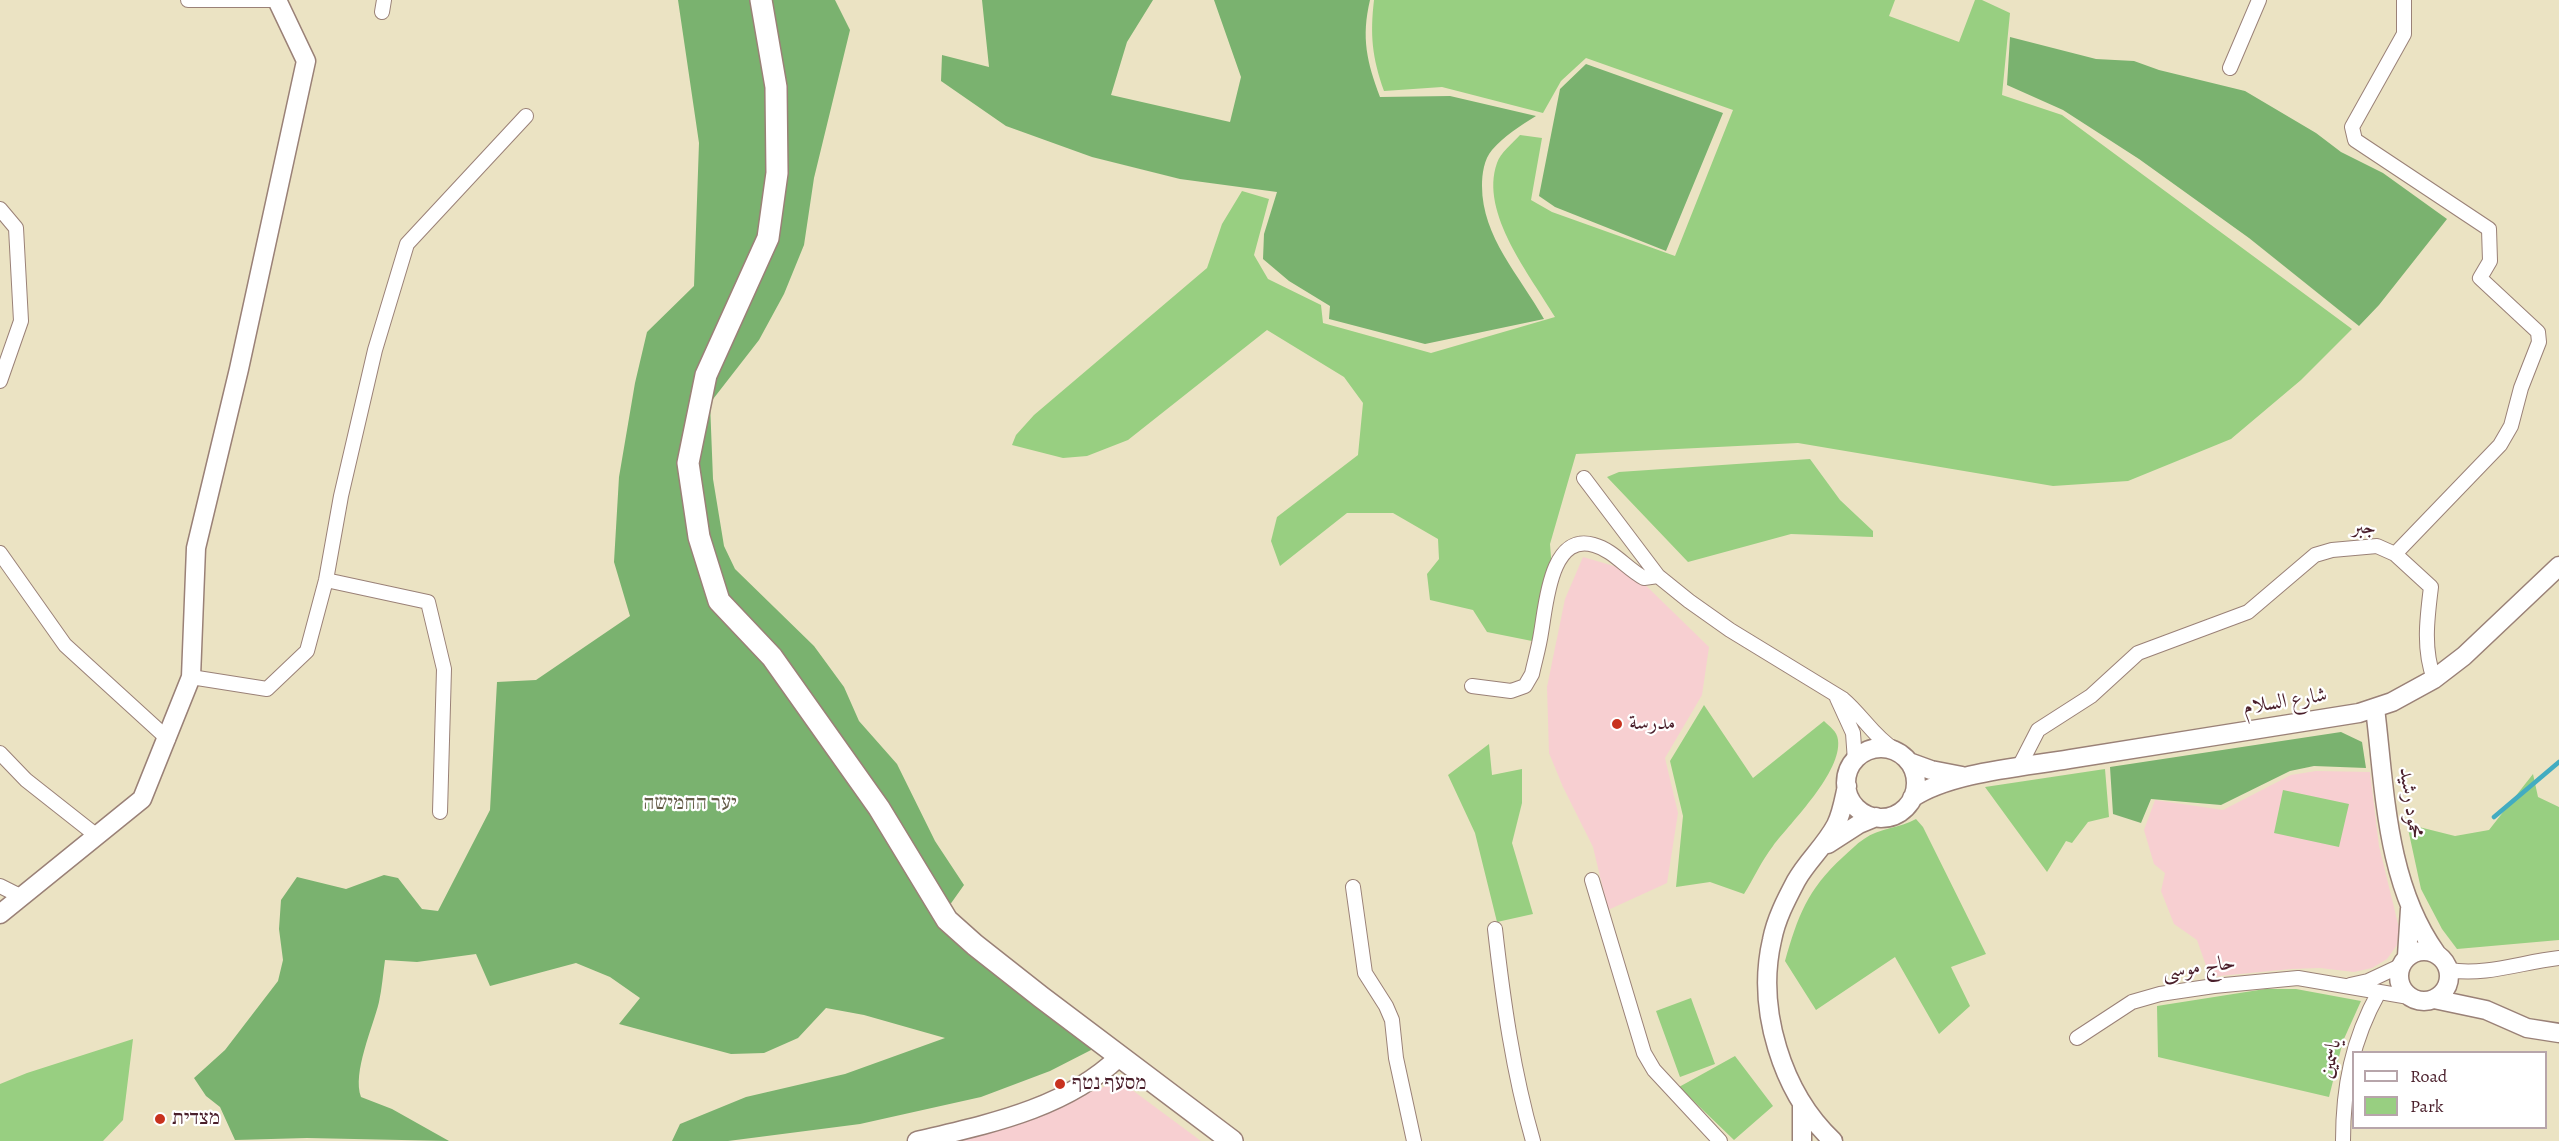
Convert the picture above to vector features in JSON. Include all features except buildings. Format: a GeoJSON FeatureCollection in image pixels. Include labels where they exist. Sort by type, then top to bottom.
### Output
{"type":"FeatureCollection","features":[{"type":"Feature","properties":{"kind":"main road"},"geometry":{"type":"LineString","coordinates":[[0,914],[142,799],[192,677],[196,548],[239,369],[306,61],[277,0]]}},
{"type":"Feature","properties":{"kind":"main road"},"geometry":{"type":"LineString","coordinates":[[761,0],[777,87],[777,173],[768,238],[706,375],[688,463],[699,537],[719,601],[779,666],[879,808],[947,920],[984,952],[1119,1057],[1232,1141]]}},
{"type":"Feature","properties":{"kind":"main road","name":"شارع السلام"},"geometry":{"type":"LineString","coordinates":[[1912,798],[1932,788],[2019,767],[2359,713],[2375,708],[2434,679],[2464,656],[2559,566]]}},
{"type":"Feature","properties":{"kind":"main road","name":"محمود رشيد"},"geometry":{"type":"LineString","coordinates":[[2375,708],[2392,842],[2408,901],[2410,927],[2404,961]]}},
{"type":"Feature","properties":{"kind":"main road"},"geometry":{"type":"LineString","coordinates":[[1815,854],[1859,824],[1876,817],[1897,814],[1912,798],[1916,788],[1916,777],[1909,762],[1895,750],[1883,748],[1871,749],[1855,760],[1848,774],[1836,825],[1801,873],[1779,917],[1772,940],[1768,965],[1769,999],[1776,1040],[1785,1068],[1802,1102],[1822,1131],[1833,1141]]}},
{"type":"Feature","properties":{"kind":"main road","name":"شارع السلام"},"geometry":{"type":"LineString","coordinates":[[1909,762],[1931,770],[1970,777]]}},
{"type":"Feature","properties":{"kind":"main road"},"geometry":{"type":"LineString","coordinates":[[1847,786],[1850,798],[1857,807],[1866,814],[1876,817]]}},
{"type":"Feature","properties":{"kind":"main road","name":"محمود رشيد"},"geometry":{"type":"LineString","coordinates":[[2408,901],[2436,953]]}},
{"type":"Feature","properties":{"kind":"main road"},"geometry":{"type":"LineString","coordinates":[[2449,974],[2442,994],[2426,1001],[2409,997],[2400,986],[2398,973],[2404,961],[2416,951],[2436,953],[2445,962],[2449,974],[2471,1001],[2527,1028],[2559,1033]]}},
{"type":"Feature","properties":{"kind":"main road"},"geometry":{"type":"LineString","coordinates":[[2434,999],[2486,1010]]}},
{"type":"Feature","properties":{"kind":"main road"},"geometry":{"type":"LineString","coordinates":[[917,1141],[964,1130],[1049,1103],[1088,1083],[1119,1057]]}},
{"type":"Feature","properties":{"kind":"main road"},"geometry":{"type":"LineString","coordinates":[[1802,1102],[1802,1141]]}},
{"type":"Feature","properties":{"kind":"street"},"geometry":{"type":"LineString","coordinates":[[188,0],[277,0]]}},
{"type":"Feature","properties":{"kind":"street"},"geometry":{"type":"LineString","coordinates":[[2230,68],[2259,0]]}},
{"type":"Feature","properties":{"kind":"street","name":"جبر"},"geometry":{"type":"LineString","coordinates":[[2019,767],[2038,730],[2091,696],[2138,653],[2248,612],[2315,555],[2332,550],[2377,546],[2395,554],[2500,445],[2511,426],[2521,388],[2539,342],[2538,332],[2480,278],[2490,261],[2490,229],[2355,140],[2352,127],[2404,34],[2404,0]]}},
{"type":"Feature","properties":{"kind":"street"},"geometry":{"type":"LineString","coordinates":[[192,677],[267,689],[307,651],[326,580],[341,496],[375,350],[407,244],[526,116]]}},
{"type":"Feature","properties":{"kind":"street"},"geometry":{"type":"LineString","coordinates":[[0,209],[16,228],[21,321],[0,381]]}},
{"type":"Feature","properties":{"kind":"street"},"geometry":{"type":"LineString","coordinates":[[1584,478],[1658,576],[1730,630],[1854,708],[1873,733],[1895,750]]}},
{"type":"Feature","properties":{"kind":"street"},"geometry":{"type":"LineString","coordinates":[[1472,686],[1511,691],[1526,686],[1532,674],[1541,636],[1549,584],[1563,553],[1572,547],[1590,544],[1601,547],[1644,578],[1658,576]]}},
{"type":"Feature","properties":{"kind":"street"},"geometry":{"type":"LineString","coordinates":[[0,553],[64,645],[168,739]]}},
{"type":"Feature","properties":{"kind":"street"},"geometry":{"type":"LineString","coordinates":[[2395,554],[2431,587],[2426,628],[2429,666],[2434,679]]}},
{"type":"Feature","properties":{"kind":"street"},"geometry":{"type":"LineString","coordinates":[[326,580],[428,602],[444,669],[440,812]]}},
{"type":"Feature","properties":{"kind":"street"},"geometry":{"type":"LineString","coordinates":[[1827,689],[1838,699],[1845,713],[1853,734],[1855,760]]}},
{"type":"Feature","properties":{"kind":"street"},"geometry":{"type":"LineString","coordinates":[[0,753],[26,780],[97,836]]}},
{"type":"Feature","properties":{"kind":"street"},"geometry":{"type":"LineString","coordinates":[[1592,880],[1644,1053],[1654,1070],[1720,1141]]}},
{"type":"Feature","properties":{"kind":"street"},"geometry":{"type":"LineString","coordinates":[[0,886],[22,897]]}},
{"type":"Feature","properties":{"kind":"street"},"geometry":{"type":"LineString","coordinates":[[1353,886],[1365,973],[1392,1020],[1396,1058],[1414,1141]]}},
{"type":"Feature","properties":{"kind":"street"},"geometry":{"type":"LineString","coordinates":[[1495,929],[1502,992],[1521,1096],[1533,1141]]}},
{"type":"Feature","properties":{"kind":"street"},"geometry":{"type":"LineString","coordinates":[[2449,974],[2480,972],[2530,961],[2559,958]]}},
{"type":"Feature","properties":{"kind":"street","name":"حاج موسى"},"geometry":{"type":"LineString","coordinates":[[2339,986],[2368,981],[2404,961]]}},
{"type":"Feature","properties":{"kind":"street","name":"حاج موسى"},"geometry":{"type":"LineString","coordinates":[[2077,1038],[2132,1002],[2160,994],[2283,978],[2409,997]]}},
{"type":"Feature","properties":{"kind":"street","name":"ياسمين"},"geometry":{"type":"LineString","coordinates":[[2353,1051],[2369,1009],[2379,992]]}},
{"type":"Feature","properties":{"kind":"street","name":"ياسمين"},"geometry":{"type":"LineString","coordinates":[[2343,1141],[2343,1114],[2352,1055]]}},
{"type":"Feature","properties":{"kind":"shaded area","name":"مدرسة"},"geometry":{"type":"Polygon","coordinates":[[[1583,557],[1631,571],[1709,647],[1702,695],[1665,758],[1678,813],[1667,883],[1608,910],[1593,847],[1549,753],[1547,687],[1565,599],[1583,557]]]}},
{"type":"Feature","properties":{"kind":"shaded area"},"geometry":{"type":"Polygon","coordinates":[[[2316,771],[2370,772],[2379,846],[2399,928],[2397,945],[2387,959],[2372,968],[2354,972],[2320,968],[2291,969],[2210,977],[2197,940],[2174,924],[2161,891],[2165,873],[2154,864],[2144,830],[2155,800],[2223,810],[2291,775],[2316,771]]]}},
{"type":"Feature","properties":{"kind":"shaded area"},"geometry":{"type":"Polygon","coordinates":[[[1120,1081],[1201,1141],[962,1141],[974,1135],[1120,1081]]]}},
{"type":"Feature","properties":{"kind":"green space","name":"יער החמישה"},"geometry":{"type":"Polygon","coordinates":[[[678,0],[835,0],[850,30],[814,178],[804,245],[784,294],[759,340],[710,403],[713,479],[724,546],[735,569],[814,646],[844,687],[859,721],[897,764],[935,841],[964,885],[942,916],[1093,1049],[1050,1071],[981,1097],[860,1124],[728,1141],[672,1141],[680,1124],[746,1097],[845,1074],[945,1038],[864,1015],[826,1008],[798,1038],[764,1053],[731,1054],[619,1024],[640,998],[610,977],[576,963],[490,986],[476,954],[417,962],[385,960],[379,1002],[361,1063],[359,1087],[361,1097],[392,1109],[449,1141],[307,1138],[235,1140],[220,1107],[206,1096],[194,1078],[225,1050],[278,981],[283,960],[279,929],[281,900],[297,877],[346,889],[384,875],[398,878],[422,909],[438,911],[490,810],[497,682],[536,680],[630,616],[614,562],[619,477],[635,383],[647,332],[694,286],[699,143],[678,0]]]}},
{"type":"Feature","properties":{"kind":"green space"},"geometry":{"type":"Polygon","coordinates":[[[982,0],[1153,0],[1127,42],[1111,95],[1230,122],[1241,77],[1214,0],[1370,0],[1366,26],[1367,50],[1380,97],[1450,96],[1536,116],[1518,127],[1492,150],[1484,167],[1482,186],[1488,222],[1495,239],[1544,319],[1425,344],[1329,319],[1330,306],[1289,281],[1263,259],[1264,234],[1277,192],[1180,179],[1092,157],[1006,126],[941,81],[942,55],[989,67],[982,0]]]}},
{"type":"Feature","properties":{"kind":"green space"},"geometry":{"type":"Polygon","coordinates":[[[1374,0],[1895,0],[1889,16],[1959,42],[1975,0],[1982,0],[2010,13],[2002,95],[2062,115],[2352,329],[2301,380],[2231,439],[2128,481],[2053,486],[1798,443],[1576,454],[1550,544],[1553,584],[1542,643],[1487,632],[1473,610],[1430,600],[1427,574],[1439,559],[1438,539],[1393,513],[1347,513],[1280,566],[1271,541],[1277,517],[1358,455],[1363,403],[1344,377],[1267,330],[1128,440],[1087,456],[1063,458],[1012,445],[1016,435],[1034,415],[1207,268],[1222,224],[1242,191],[1269,199],[1254,255],[1268,279],[1321,305],[1323,323],[1431,353],[1555,317],[1510,243],[1495,202],[1493,182],[1497,163],[1520,135],[1542,138],[1531,200],[1552,212],[1675,256],[1733,110],[1586,58],[1561,81],[1543,113],[1442,87],[1384,91],[1373,46],[1374,0]]]}},
{"type":"Feature","properties":{"kind":"green space"},"geometry":{"type":"Polygon","coordinates":[[[2010,37],[2096,59],[2134,61],[2159,70],[2245,91],[2316,133],[2341,152],[2383,173],[2447,219],[2379,305],[2359,326],[2249,238],[2139,159],[2063,110],[2007,85],[2010,37]]]}},
{"type":"Feature","properties":{"kind":"green space"},"geometry":{"type":"Polygon","coordinates":[[[1586,64],[1723,113],[1666,251],[1555,207],[1539,196],[1560,89],[1586,64]]]}},
{"type":"Feature","properties":{"kind":"green space"},"geometry":{"type":"Polygon","coordinates":[[[1810,459],[1840,500],[1873,531],[1873,537],[1791,534],[1688,562],[1607,477],[1619,472],[1810,459]]]}},
{"type":"Feature","properties":{"kind":"green space"},"geometry":{"type":"Polygon","coordinates":[[[1704,705],[1753,778],[1824,721],[1833,729],[1838,740],[1837,753],[1824,781],[1769,851],[1744,894],[1710,882],[1676,887],[1683,816],[1670,761],[1704,705]]]}},
{"type":"Feature","properties":{"kind":"green space"},"geometry":{"type":"Polygon","coordinates":[[[2341,732],[2362,742],[2366,768],[2314,766],[2290,771],[2221,805],[2151,799],[2141,823],[2113,814],[2110,767],[2341,732]]]}},
{"type":"Feature","properties":{"kind":"green space"},"geometry":{"type":"Polygon","coordinates":[[[1489,744],[1492,775],[1522,769],[1522,803],[1512,843],[1533,914],[1497,922],[1475,833],[1448,775],[1489,744]]]}},
{"type":"Feature","properties":{"kind":"green space"},"geometry":{"type":"Polygon","coordinates":[[[2105,769],[2109,817],[2088,822],[2072,843],[2066,841],[2047,872],[1985,787],[2105,769]]]}},
{"type":"Feature","properties":{"kind":"green space"},"geometry":{"type":"Polygon","coordinates":[[[2533,774],[2538,797],[2559,807],[2559,940],[2457,949],[2442,929],[2421,889],[2407,824],[2455,836],[2489,830],[2533,774]]]}},
{"type":"Feature","properties":{"kind":"green space"},"geometry":{"type":"Polygon","coordinates":[[[2283,790],[2349,804],[2339,847],[2274,833],[2283,790]]]}},
{"type":"Feature","properties":{"kind":"green space"},"geometry":{"type":"Polygon","coordinates":[[[1916,819],[1923,827],[1986,954],[1951,967],[1970,1006],[1939,1034],[1895,957],[1816,1010],[1785,961],[1805,904],[1831,869],[1870,835],[1916,819]]]}},
{"type":"Feature","properties":{"kind":"green space"},"geometry":{"type":"Polygon","coordinates":[[[2265,989],[2296,989],[2361,1001],[2343,1041],[2329,1097],[2158,1057],[2157,1006],[2265,989]]]}},
{"type":"Feature","properties":{"kind":"green space"},"geometry":{"type":"Polygon","coordinates":[[[1691,998],[1715,1064],[1680,1077],[1656,1011],[1691,998]]]}},
{"type":"Feature","properties":{"kind":"green space"},"geometry":{"type":"Polygon","coordinates":[[[133,1039],[123,1120],[103,1141],[0,1141],[0,1084],[133,1039]]]}},
{"type":"Feature","properties":{"kind":"green space"},"geometry":{"type":"Polygon","coordinates":[[[1735,1056],[1773,1106],[1734,1140],[1679,1087],[1735,1056]]]}},
{"type":"Feature","properties":{"kind":"waterway"},"geometry":{"type":"LineString","coordinates":[[2494,817],[2559,762]]}},
{"type":"Feature","properties":{"kind":"place","name":"مدرسة"},"geometry":{"type":"Point","coordinates":[1617,724]}},
{"type":"Feature","properties":{"kind":"place","name":"מסעף נטף"},"geometry":{"type":"Point","coordinates":[1060,1084]}},
{"type":"Feature","properties":{"kind":"place","name":"מצדית"},"geometry":{"type":"Point","coordinates":[160,1119]}}]}
